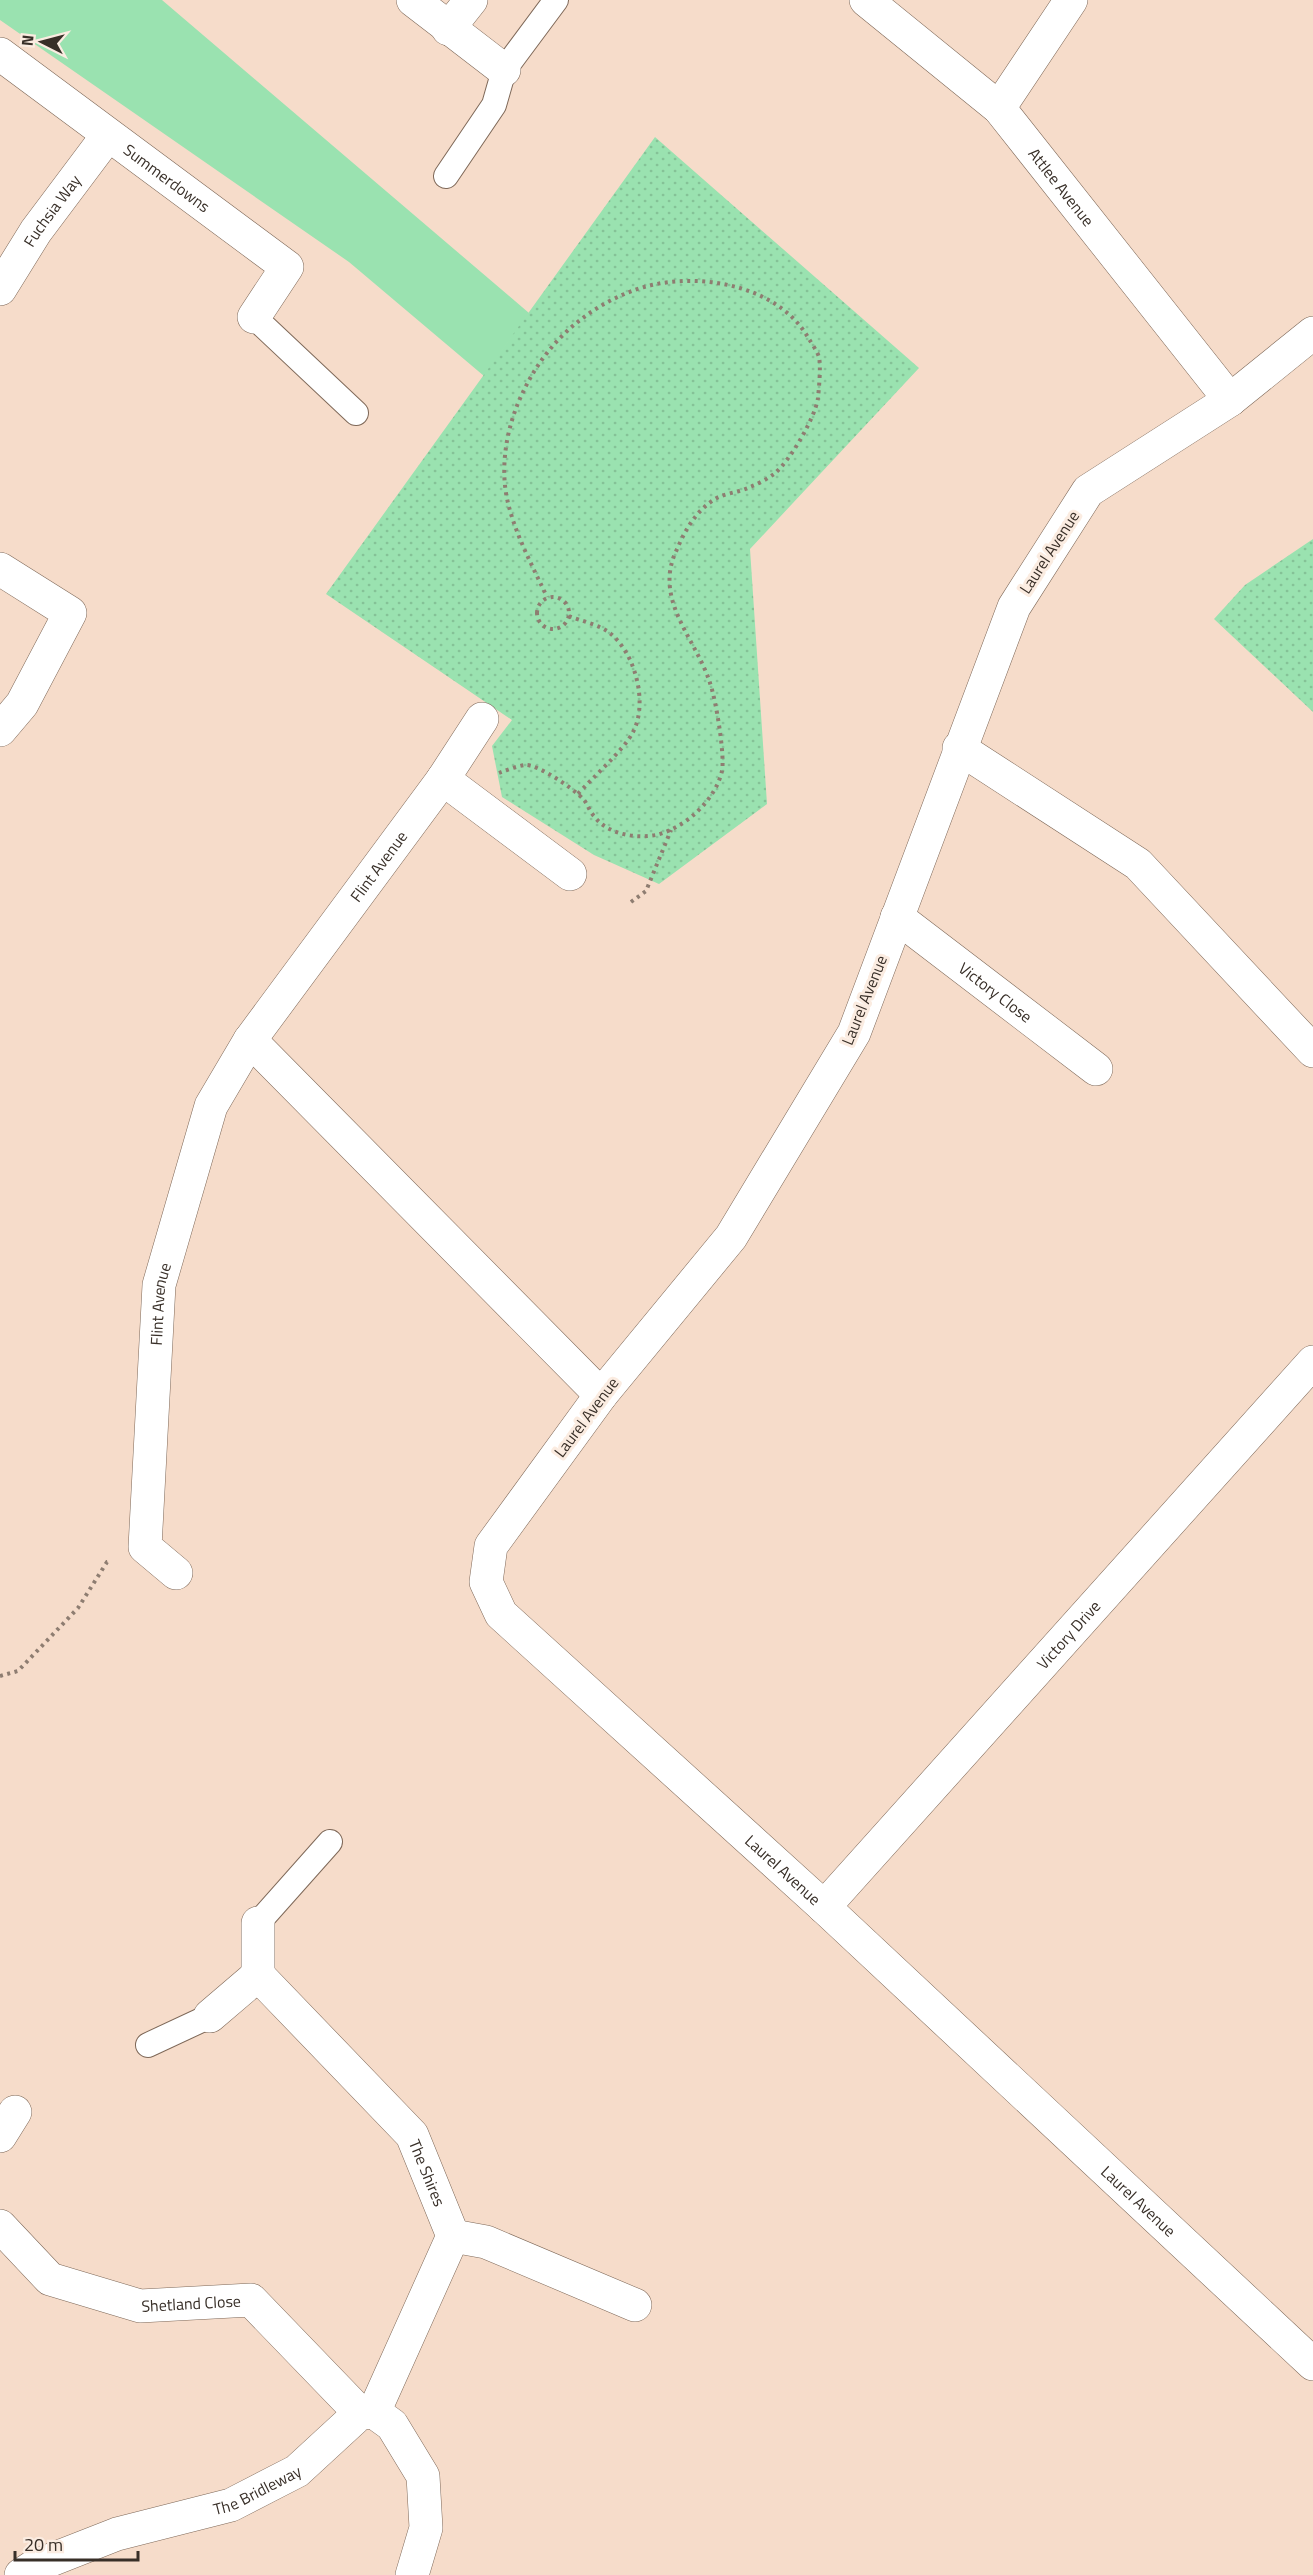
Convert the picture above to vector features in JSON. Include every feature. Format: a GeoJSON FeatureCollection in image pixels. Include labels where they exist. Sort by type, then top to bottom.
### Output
{"type":"FeatureCollection","features":[{"type":"Feature","properties":{"kind":"street"},"geometry":{"type":"LineString","coordinates":[[413,0],[504,70]]}},
{"type":"Feature","properties":{"kind":"street"},"geometry":{"type":"LineString","coordinates":[[448,29],[471,0]]}},
{"type":"Feature","properties":{"kind":"street","name":"Attlee Avenue"},"geometry":{"type":"LineString","coordinates":[[866,0],[999,108],[1230,400]]}},
{"type":"Feature","properties":{"kind":"street"},"geometry":{"type":"LineString","coordinates":[[999,108],[1071,0]]}},
{"type":"Feature","properties":{"kind":"street","name":"Summerdowns"},"geometry":{"type":"LineString","coordinates":[[0,54],[287,267],[254,317]]}},
{"type":"Feature","properties":{"kind":"street","name":"Fuchsia Way"},"geometry":{"type":"LineString","coordinates":[[0,288],[36,231],[108,135]]}},
{"type":"Feature","properties":{"kind":"street","name":"Laurel Avenue"},"geometry":{"type":"LineString","coordinates":[[1313,333],[1230,400],[1088,491],[1014,607],[959,748],[854,1033],[731,1238],[601,1395],[491,1546],[486,1582],[501,1614],[824,1907],[1313,2364]]}},
{"type":"Feature","properties":{"kind":"street"},"geometry":{"type":"LineString","coordinates":[[0,569],[70,613],[22,705],[0,730]]}},
{"type":"Feature","properties":{"kind":"street","name":"Flint Avenue"},"geometry":{"type":"LineString","coordinates":[[145,1547],[159,1285],[211,1106],[250,1040],[447,782],[482,719]]}},
{"type":"Feature","properties":{"kind":"street"},"geometry":{"type":"LineString","coordinates":[[959,748],[1138,864],[1313,1051]]}},
{"type":"Feature","properties":{"kind":"street"},"geometry":{"type":"LineString","coordinates":[[447,782],[570,874]]}},
{"type":"Feature","properties":{"kind":"street","name":"Victory Close"},"geometry":{"type":"LineString","coordinates":[[897,917],[1096,1070]]}},
{"type":"Feature","properties":{"kind":"street"},"geometry":{"type":"LineString","coordinates":[[250,1040],[601,1395]]}},
{"type":"Feature","properties":{"kind":"street","name":"Victory Drive"},"geometry":{"type":"LineString","coordinates":[[824,1907],[1309,1376]]}},
{"type":"Feature","properties":{"kind":"street"},"geometry":{"type":"LineString","coordinates":[[145,1547],[176,1573]]}},
{"type":"Feature","properties":{"kind":"street"},"geometry":{"type":"LineString","coordinates":[[210,2016],[258,1975],[258,1923]]}},
{"type":"Feature","properties":{"kind":"street","name":"The Shires"},"geometry":{"type":"LineString","coordinates":[[258,1975],[412,2135],[453,2236]]}},
{"type":"Feature","properties":{"kind":"street","name":"Shetland Close"},"geometry":{"type":"LineString","coordinates":[[0,2226],[50,2279],[140,2306],[251,2300],[367,2413],[392,2426],[423,2476],[426,2529],[412,2575]]}},
{"type":"Feature","properties":{"kind":"street"},"geometry":{"type":"LineString","coordinates":[[367,2413],[453,2236],[486,2242],[635,2305]]}},
{"type":"Feature","properties":{"kind":"street","name":"The Bridleway"},"geometry":{"type":"LineString","coordinates":[[21,2575],[33,2567],[117,2534],[231,2505],[297,2471],[367,2413]]}},
{"type":"Feature","properties":{"kind":"lane"},"geometry":{"type":"LineString","coordinates":[[446,176],[494,105],[504,70],[556,0]]}},
{"type":"Feature","properties":{"kind":"lane"},"geometry":{"type":"LineString","coordinates":[[254,317],[357,413]]}},
{"type":"Feature","properties":{"kind":"lane"},"geometry":{"type":"LineString","coordinates":[[258,1923],[330,1842]]}},
{"type":"Feature","properties":{"kind":"lane"},"geometry":{"type":"LineString","coordinates":[[148,2045],[210,2016]]}},
{"type":"Feature","properties":{"kind":"path"},"geometry":{"type":"LineString","coordinates":[[447,782],[526,765],[540,768],[585,800],[594,817],[608,829],[629,836],[655,835],[684,824],[710,798],[722,770],[712,686],[699,653],[677,620],[672,600],[671,566],[686,527],[713,499],[748,488],[776,472],[802,436],[818,401],[819,357],[802,326],[775,301],[732,285],[683,282],[634,290],[597,308],[566,330],[535,367],[514,410],[504,457],[507,501],[520,540],[547,597]]}},
{"type":"Feature","properties":{"kind":"path"},"geometry":{"type":"LineString","coordinates":[[547,597],[563,601],[569,610],[569,616],[560,628],[544,628],[536,614],[539,604],[547,597]]}},
{"type":"Feature","properties":{"kind":"path"},"geometry":{"type":"LineString","coordinates":[[569,616],[610,633],[624,649],[633,667],[641,714],[632,734],[577,795]]}},
{"type":"Feature","properties":{"kind":"path"},"geometry":{"type":"LineString","coordinates":[[631,902],[646,891],[671,829]]}},
{"type":"Feature","properties":{"kind":"path"},"geometry":{"type":"LineString","coordinates":[[0,1676],[18,1671],[78,1608],[107,1562],[145,1547]]}},
{"type":"Feature","properties":{"kind":"green space"},"geometry":{"type":"Polygon","coordinates":[[[0,0],[162,0],[529,313],[484,376],[349,262],[0,20],[0,0]]]}},
{"type":"Feature","properties":{"kind":"green space"},"geometry":{"type":"Polygon","coordinates":[[[655,137],[919,368],[750,549],[767,804],[659,884],[594,855],[502,797],[492,746],[512,720],[326,594],[655,137]]]}},
{"type":"Feature","properties":{"kind":"green space"},"geometry":{"type":"Polygon","coordinates":[[[1313,539],[1313,712],[1214,619],[1245,585],[1313,539]]]}}]}
